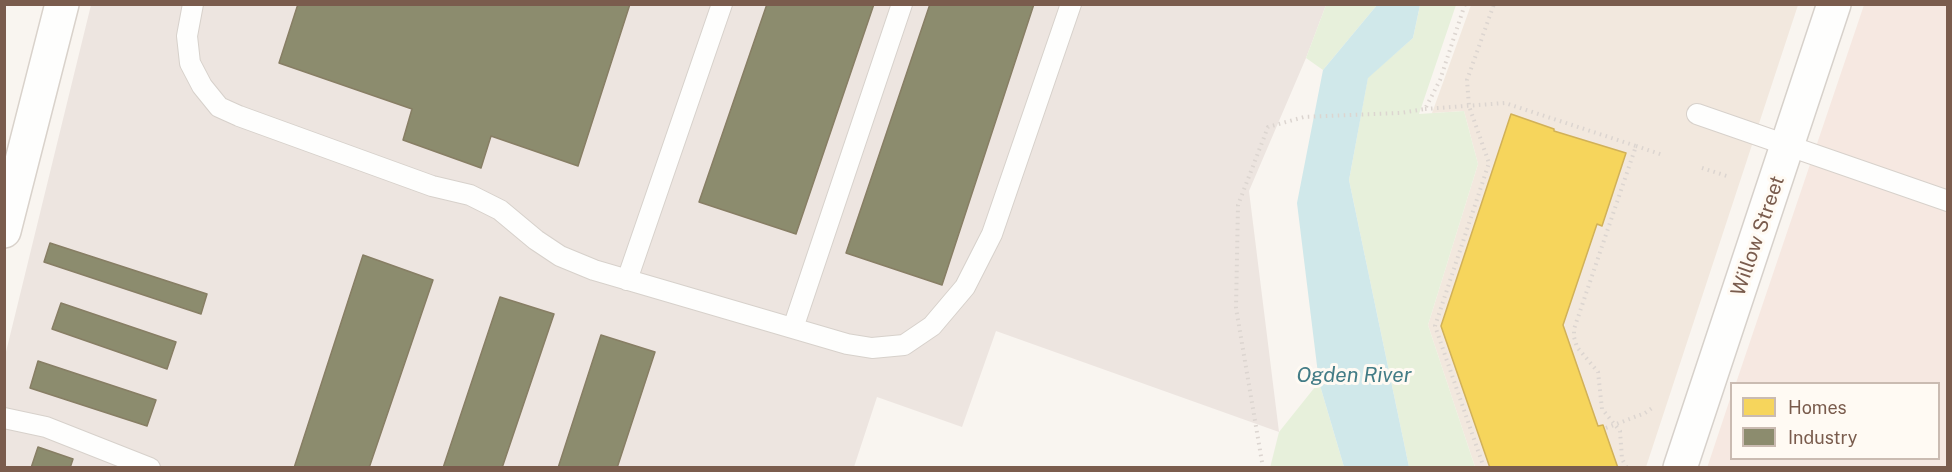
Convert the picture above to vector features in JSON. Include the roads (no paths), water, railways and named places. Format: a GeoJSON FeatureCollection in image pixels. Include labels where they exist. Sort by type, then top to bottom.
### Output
{"type":"FeatureCollection","features":[{"type":"Feature","properties":{"kind":"street"},"geometry":{"type":"LineString","coordinates":[[4,231],[62,4]]}},
{"type":"Feature","properties":{"kind":"street","name":"Willow Street"},"geometry":{"type":"LineString","coordinates":[[1680,468],[1834,4]]}},
{"type":"Feature","properties":{"kind":"lane"},"geometry":{"type":"LineString","coordinates":[[193,4],[187,36],[190,63],[202,86],[219,107],[421,182],[470,195],[500,210],[536,240],[560,256],[594,270],[737,313],[848,344],[872,348],[904,345],[932,326],[965,286],[992,234],[1071,4]]}},
{"type":"Feature","properties":{"kind":"lane"},"geometry":{"type":"LineString","coordinates":[[627,280],[722,4]]}},
{"type":"Feature","properties":{"kind":"lane"},"geometry":{"type":"LineString","coordinates":[[793,328],[902,4]]}},
{"type":"Feature","properties":{"kind":"lane"},"geometry":{"type":"LineString","coordinates":[[1697,114],[1947,201]]}},
{"type":"Feature","properties":{"kind":"lane"},"geometry":{"type":"LineString","coordinates":[[4,417],[46,427],[150,468]]}},
{"type":"Feature","properties":{"kind":"water","name":"Ogden River"},"geometry":{"type":"Polygon","coordinates":[[[1377,5],[1420,5],[1413,38],[1368,78],[1349,180],[1409,467],[1344,467],[1319,382],[1297,203],[1323,70],[1377,5]]]}}]}
